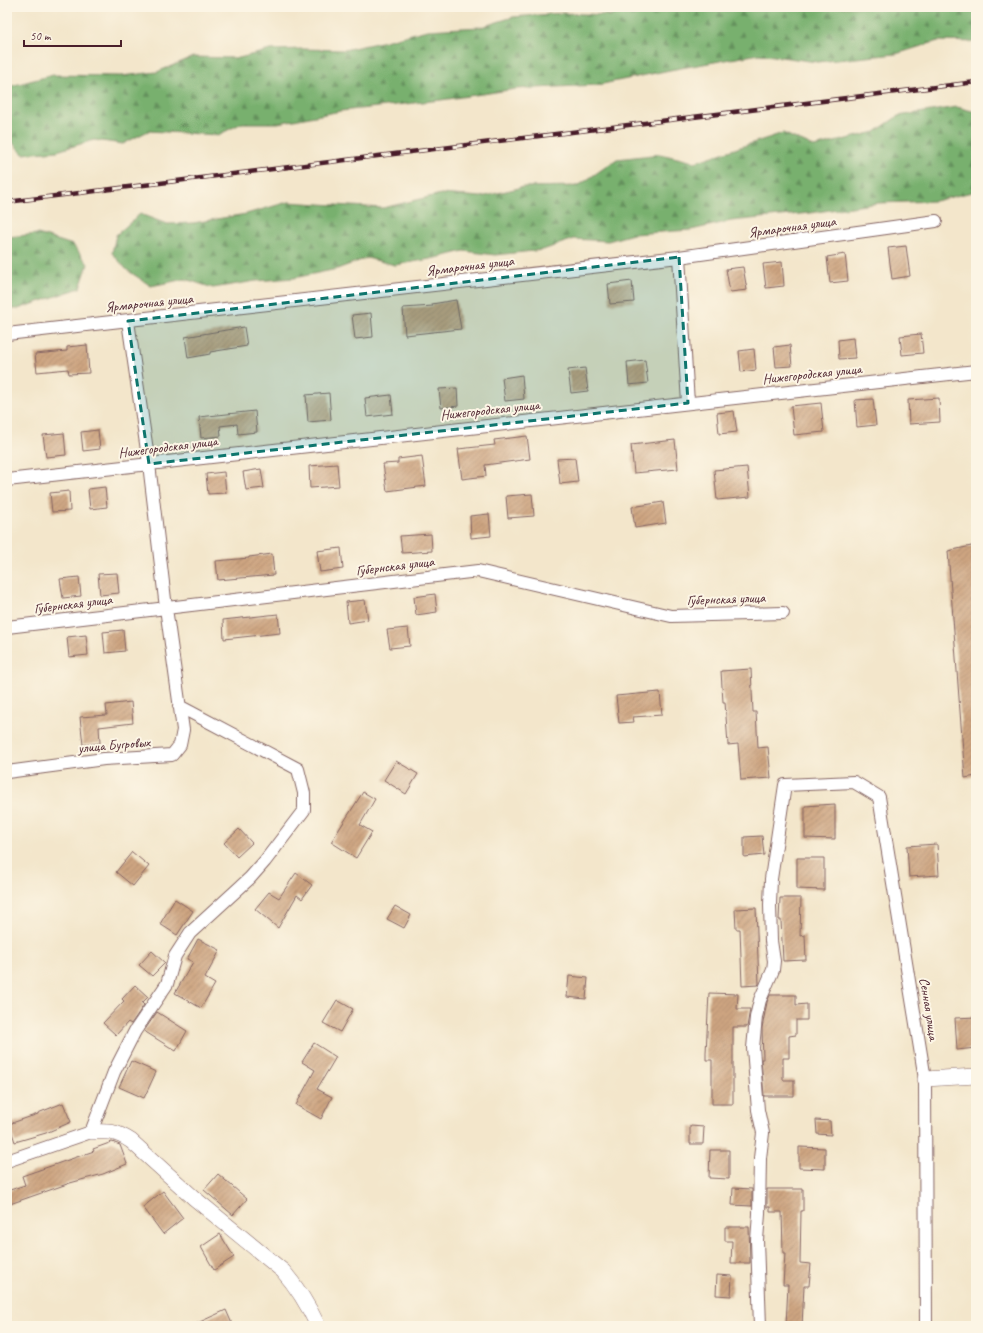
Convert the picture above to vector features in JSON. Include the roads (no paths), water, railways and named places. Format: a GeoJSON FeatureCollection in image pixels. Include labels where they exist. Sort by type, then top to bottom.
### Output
{"type":"FeatureCollection","features":[{"type":"Feature","properties":{"kind":"street","name":"Ярмарочная улица"},"geometry":{"type":"LineString","coordinates":[[7,334],[680,257],[936,221]]}},
{"type":"Feature","properties":{"kind":"street"},"geometry":{"type":"LineString","coordinates":[[680,257],[688,403]]}},
{"type":"Feature","properties":{"kind":"street","name":"улица Бугровых"},"geometry":{"type":"LineString","coordinates":[[7,772],[104,759],[172,755],[180,745],[183,730],[166,608],[149,464],[128,321]]}},
{"type":"Feature","properties":{"kind":"street","name":"Нижегородская улица"},"geometry":{"type":"LineString","coordinates":[[7,480],[976,371]]}},
{"type":"Feature","properties":{"kind":"street","name":"Губернская улица"},"geometry":{"type":"LineString","coordinates":[[7,627],[478,570],[670,616],[783,613]]}},
{"type":"Feature","properties":{"kind":"street"},"geometry":{"type":"LineString","coordinates":[[91,1132],[114,1072],[135,1031],[167,984],[175,956],[190,933],[250,878],[304,810],[304,793],[298,769],[179,706]]}},
{"type":"Feature","properties":{"kind":"street","name":"Сенная улица"},"geometry":{"type":"LineString","coordinates":[[760,1326],[757,1240],[760,1158],[763,1133],[758,1110],[753,1048],[756,1017],[760,1000],[773,970],[774,961],[771,941],[770,905],[771,879],[785,785],[854,782],[879,797],[925,1079],[926,1326]]}},
{"type":"Feature","properties":{"kind":"street"},"geometry":{"type":"LineString","coordinates":[[925,1079],[976,1076]]}},
{"type":"Feature","properties":{"kind":"street"},"geometry":{"type":"LineString","coordinates":[[7,1161],[91,1132],[106,1131],[121,1134],[131,1141],[194,1198],[283,1271],[290,1279],[310,1310],[318,1326]]}},
{"type":"Feature","properties":{"kind":"railway"},"geometry":{"type":"LineString","coordinates":[[7,202],[976,82]]}}]}
